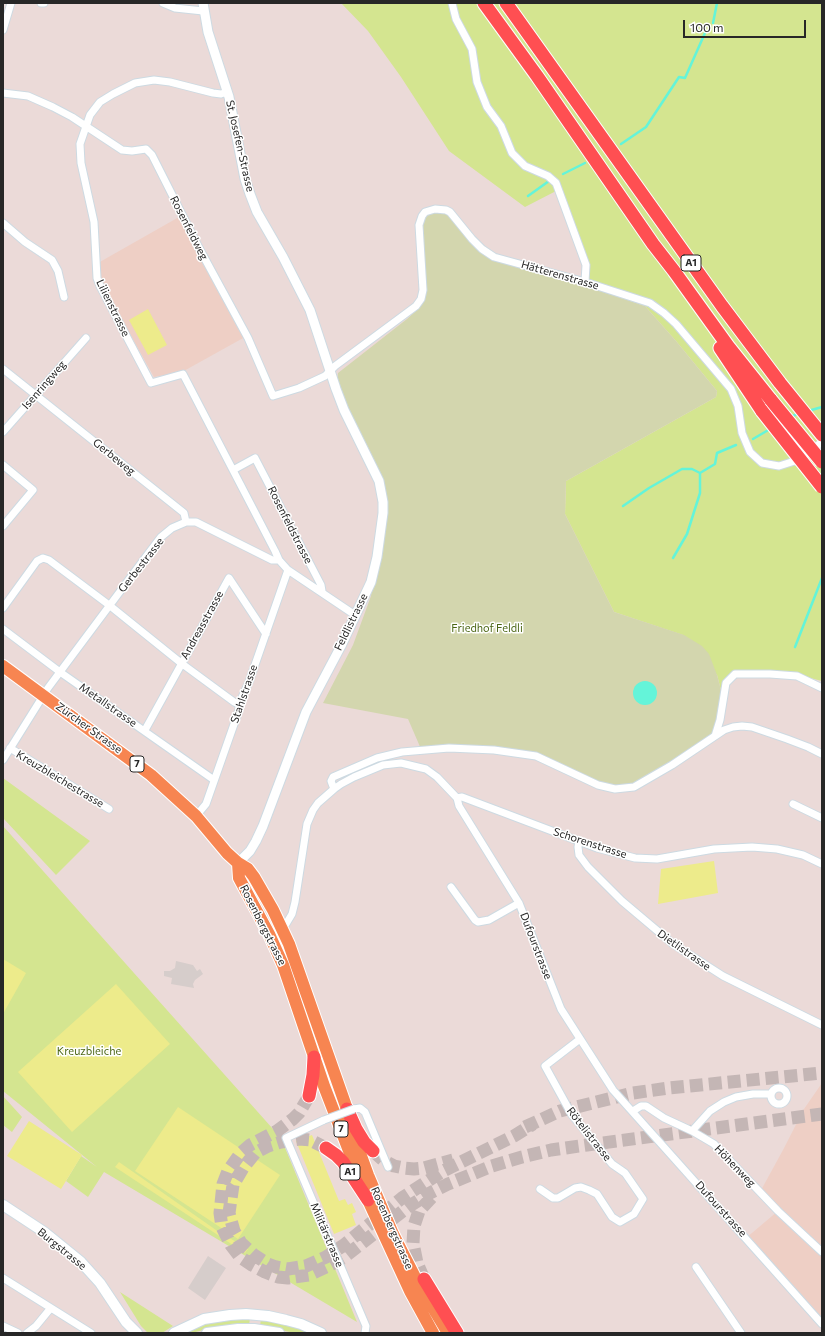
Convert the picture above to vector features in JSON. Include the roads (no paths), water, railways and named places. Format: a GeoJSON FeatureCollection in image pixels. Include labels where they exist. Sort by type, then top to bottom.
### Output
{"type":"FeatureCollection","features":[{"type":"Feature","properties":{"kind":"highway","name":"A1"},"geometry":{"type":"LineString","coordinates":[[484,3],[537,76],[653,244],[728,346],[822,462]]}},
{"type":"Feature","properties":{"kind":"highway","name":"A1"},"geometry":{"type":"LineString","coordinates":[[506,3],[713,294],[780,383],[822,435]]}},
{"type":"Feature","properties":{"kind":"highway","name":"A1"},"geometry":{"type":"LineString","coordinates":[[653,244],[670,278],[715,340],[762,411],[822,487]]}},
{"type":"Feature","properties":{"kind":"highway"},"geometry":{"type":"LineString","coordinates":[[308,1096],[314,1075],[314,1057]]}},
{"type":"Feature","properties":{"kind":"highway"},"geometry":{"type":"LineString","coordinates":[[352,1109],[356,1129],[364,1142],[373,1151]]}},
{"type":"Feature","properties":{"kind":"highway","name":"A1"},"geometry":{"type":"LineString","coordinates":[[326,1148],[343,1162],[368,1200]]}},
{"type":"Feature","properties":{"kind":"highway"},"geometry":{"type":"LineString","coordinates":[[424,1279],[457,1333]]}},
{"type":"Feature","properties":{"kind":"main road","name":"Zürcher Strasse"},"geometry":{"type":"LineString","coordinates":[[3,666],[152,775],[196,816],[227,853],[238,863]]}},
{"type":"Feature","properties":{"kind":"main road","name":"Rosenbergstrasse"},"geometry":{"type":"LineString","coordinates":[[238,863],[248,869],[254,877],[282,927],[352,1109],[352,1130],[368,1175],[396,1240],[418,1283],[448,1333]]}},
{"type":"Feature","properties":{"kind":"main road","name":"Rosenbergstrasse"},"geometry":{"type":"LineString","coordinates":[[238,863],[239,878],[269,934],[283,965],[314,1057],[368,1200],[407,1285],[433,1333]]}},
{"type":"Feature","properties":{"kind":"main road","name":"Burgstrasse"},"geometry":{"type":"LineString","coordinates":[[3,1205],[44,1232],[81,1262],[100,1283],[126,1322]]}},
{"type":"Feature","properties":{"kind":"main road"},"geometry":{"type":"LineString","coordinates":[[174,1333],[204,1319],[246,1314],[268,1316],[286,1320],[301,1324],[321,1333]]}},
{"type":"Feature","properties":{"kind":"main road"},"geometry":{"type":"LineString","coordinates":[[126,1322],[129,1333]]}},
{"type":"Feature","properties":{"kind":"main road"},"geometry":{"type":"LineString","coordinates":[[126,1322],[137,1333]]}},
{"type":"Feature","properties":{"kind":"main road"},"geometry":{"type":"LineString","coordinates":[[207,1333],[238,1329],[254,1329],[279,1333]]}},
{"type":"Feature","properties":{"kind":"street"},"geometry":{"type":"LineString","coordinates":[[163,3],[175,8],[203,7]]}},
{"type":"Feature","properties":{"kind":"street"},"geometry":{"type":"LineString","coordinates":[[452,3],[456,19],[472,49],[477,82],[486,107],[501,126],[512,153],[525,166],[548,176],[556,183],[586,265],[585,282]]}},
{"type":"Feature","properties":{"kind":"street"},"geometry":{"type":"LineString","coordinates":[[3,30],[10,6]]}},
{"type":"Feature","properties":{"kind":"street","name":"St. Josefen-Strasse"},"geometry":{"type":"LineString","coordinates":[[203,7],[208,32],[227,92],[245,179],[250,194],[257,212],[287,264],[310,310],[330,371]]}},
{"type":"Feature","properties":{"kind":"street","name":"Lilienstrasse"},"geometry":{"type":"LineString","coordinates":[[227,92],[221,94],[213,93],[170,82],[154,80],[135,83],[100,102],[90,115],[80,144],[81,163],[94,222],[97,278],[100,286],[151,383],[183,374],[275,551],[278,560]]}},
{"type":"Feature","properties":{"kind":"street","name":"Rosenfeldweg"},"geometry":{"type":"LineString","coordinates":[[3,93],[28,96],[72,117],[122,150],[132,151],[146,149],[152,155],[198,246],[248,338],[273,396],[299,388],[325,376],[330,371]]}},
{"type":"Feature","properties":{"kind":"street","name":"Hätterenstrasse"},"geometry":{"type":"LineString","coordinates":[[330,371],[409,312],[418,302],[423,290],[419,225],[422,216],[426,212],[442,209],[450,212],[472,239],[482,249],[494,257],[585,282],[650,303],[676,324],[731,389],[738,406],[742,433],[750,452],[762,463],[778,466],[801,458],[822,442]]}},
{"type":"Feature","properties":{"kind":"street"},"geometry":{"type":"LineString","coordinates":[[3,223],[25,242],[52,260],[58,271],[64,297]]}},
{"type":"Feature","properties":{"kind":"street","name":"Isenringweg"},"geometry":{"type":"LineString","coordinates":[[3,432],[86,338]]}},
{"type":"Feature","properties":{"kind":"street","name":"Gerbeweg"},"geometry":{"type":"LineString","coordinates":[[3,369],[184,513],[186,522]]}},
{"type":"Feature","properties":{"kind":"street","name":"Feldlistrasse"},"geometry":{"type":"LineString","coordinates":[[238,863],[250,851],[263,826],[306,712],[343,642],[371,582],[374,571],[383,514],[382,491],[375,470],[344,410],[330,371]]}},
{"type":"Feature","properties":{"kind":"street","name":"Rosenfeldstrasse"},"geometry":{"type":"LineString","coordinates":[[233,470],[256,458],[321,585],[322,591]]}},
{"type":"Feature","properties":{"kind":"street"},"geometry":{"type":"LineString","coordinates":[[3,464],[33,490],[3,526]]}},
{"type":"Feature","properties":{"kind":"street"},"geometry":{"type":"LineString","coordinates":[[186,522],[196,522],[272,560],[278,560],[288,570],[322,591],[350,613],[355,615]]}},
{"type":"Feature","properties":{"kind":"street","name":"Gerbestrasse"},"geometry":{"type":"LineString","coordinates":[[3,760],[43,695],[161,537],[172,528],[186,522]]}},
{"type":"Feature","properties":{"kind":"street"},"geometry":{"type":"LineString","coordinates":[[3,608],[37,561],[43,558],[49,560],[181,663],[234,702],[240,704]]}},
{"type":"Feature","properties":{"kind":"street","name":"Stahlstrasse"},"geometry":{"type":"LineString","coordinates":[[196,816],[206,804],[288,570]]}},
{"type":"Feature","properties":{"kind":"street","name":"Andreasstrasse"},"geometry":{"type":"LineString","coordinates":[[145,730],[229,578],[266,634]]}},
{"type":"Feature","properties":{"kind":"street","name":"Metallstrasse"},"geometry":{"type":"LineString","coordinates":[[3,629],[60,672],[145,730],[214,780]]}},
{"type":"Feature","properties":{"kind":"street"},"geometry":{"type":"LineString","coordinates":[[715,736],[720,720],[726,683],[735,674],[797,676],[822,688]]}},
{"type":"Feature","properties":{"kind":"street"},"geometry":{"type":"LineString","coordinates":[[334,789],[331,780],[333,777],[377,758],[402,752],[449,748],[494,750],[536,756],[598,785],[615,789],[634,787],[672,765],[724,730],[733,727],[752,726],[808,747],[822,754]]}},
{"type":"Feature","properties":{"kind":"street","name":"Kreuzbleichestrasse"},"geometry":{"type":"LineString","coordinates":[[10,748],[110,809]]}},
{"type":"Feature","properties":{"kind":"street","name":"Dufourstrasse"},"geometry":{"type":"LineString","coordinates":[[269,934],[286,924],[290,918],[295,902],[306,824],[318,803],[334,789],[354,777],[383,765],[401,763],[426,769],[437,777],[457,798],[459,806],[519,903],[561,1009],[613,1090],[822,1324]]}},
{"type":"Feature","properties":{"kind":"street","name":"Schorenstrasse"},"geometry":{"type":"LineString","coordinates":[[457,798],[462,797],[597,848],[634,858],[657,859],[714,849],[752,847],[777,849],[803,855],[822,864]]}},
{"type":"Feature","properties":{"kind":"street"},"geometry":{"type":"LineString","coordinates":[[793,804],[822,818]]}},
{"type":"Feature","properties":{"kind":"street","name":"Dietlistrasse"},"geometry":{"type":"LineString","coordinates":[[579,841],[579,855],[588,867],[622,901],[673,944],[723,976],[822,1025]]}},
{"type":"Feature","properties":{"kind":"street"},"geometry":{"type":"LineString","coordinates":[[451,887],[478,922],[489,920],[519,903]]}},
{"type":"Feature","properties":{"kind":"street","name":"Rötelistrasse"},"geometry":{"type":"LineString","coordinates":[[540,1189],[553,1198],[558,1198],[575,1188],[581,1187],[590,1190],[597,1194],[612,1217],[620,1222],[634,1214],[643,1199],[626,1173],[612,1164],[572,1116],[545,1066],[580,1039]]}},
{"type":"Feature","properties":{"kind":"street"},"geometry":{"type":"LineString","coordinates":[[692,1131],[710,1111],[724,1102],[736,1097],[753,1094],[771,1094]]}},
{"type":"Feature","properties":{"kind":"street","name":"Höhenweg"},"geometry":{"type":"LineString","coordinates":[[633,1111],[641,1106],[646,1106],[664,1118],[692,1131],[714,1144],[778,1211],[822,1252]]}},
{"type":"Feature","properties":{"kind":"street"},"geometry":{"type":"LineString","coordinates":[[352,1109],[362,1109],[365,1112],[388,1167]]}},
{"type":"Feature","properties":{"kind":"street","name":"Militärstrasse"},"geometry":{"type":"LineString","coordinates":[[352,1109],[286,1138],[366,1326],[365,1333]]}},
{"type":"Feature","properties":{"kind":"street"},"geometry":{"type":"LineString","coordinates":[[696,1267],[741,1333]]}},
{"type":"Feature","properties":{"kind":"street"},"geometry":{"type":"LineString","coordinates":[[3,1278],[50,1309],[91,1333]]}},
{"type":"Feature","properties":{"kind":"street"},"geometry":{"type":"LineString","coordinates":[[27,1333],[36,1326],[50,1309]]}},
{"type":"Feature","properties":{"kind":"street"},"geometry":{"type":"LineString","coordinates":[[3,1326],[18,1333]]}},
{"type":"Feature","properties":{"kind":"waterway"},"geometry":{"type":"LineString","coordinates":[[713,23],[717,3]]}},
{"type":"Feature","properties":{"kind":"waterway"},"geometry":{"type":"LineString","coordinates":[[621,144],[646,127],[679,77],[685,78],[705,33]]}},
{"type":"Feature","properties":{"kind":"waterway"},"geometry":{"type":"LineString","coordinates":[[563,174],[585,163]]}},
{"type":"Feature","properties":{"kind":"waterway"},"geometry":{"type":"LineString","coordinates":[[528,196],[549,181]]}},
{"type":"Feature","properties":{"kind":"waterway"},"geometry":{"type":"LineString","coordinates":[[808,411],[822,407]]}},
{"type":"Feature","properties":{"kind":"waterway"},"geometry":{"type":"LineString","coordinates":[[790,417],[800,413]]}},
{"type":"Feature","properties":{"kind":"waterway"},"geometry":{"type":"LineString","coordinates":[[753,439],[770,429]]}},
{"type":"Feature","properties":{"kind":"waterway"},"geometry":{"type":"LineString","coordinates":[[623,506],[649,488],[682,469],[692,469],[700,473],[715,464],[717,453],[736,445]]}},
{"type":"Feature","properties":{"kind":"waterway"},"geometry":{"type":"LineString","coordinates":[[673,558],[687,534],[700,493],[700,473]]}},
{"type":"Feature","properties":{"kind":"waterway"},"geometry":{"type":"LineString","coordinates":[[795,647],[822,578]]}},
{"type":"Feature","properties":{"kind":"tunnel"},"geometry":{"type":"LineString","coordinates":[[525,1127],[560,1111],[633,1093],[822,1073]]}},
{"type":"Feature","properties":{"kind":"tunnel"},"geometry":{"type":"LineString","coordinates":[[309,1096],[299,1113],[293,1119],[277,1131],[250,1145],[240,1154],[228,1171],[223,1184],[220,1213],[222,1227],[231,1245],[240,1257],[265,1272],[278,1277],[288,1278],[309,1275],[328,1266],[343,1258],[408,1207],[430,1193],[492,1166],[522,1157],[551,1150],[822,1114]]}},
{"type":"Feature","properties":{"kind":"tunnel"},"geometry":{"type":"LineString","coordinates":[[326,1148],[310,1140],[299,1139],[268,1146],[255,1153],[243,1168],[233,1185],[229,1213],[234,1231],[241,1243],[254,1255],[268,1264],[288,1269],[306,1266],[326,1257],[344,1245],[402,1198],[443,1171],[514,1136],[533,1124]]}},
{"type":"Feature","properties":{"kind":"tunnel"},"geometry":{"type":"LineString","coordinates":[[373,1151],[383,1160],[394,1166],[404,1168],[424,1168],[453,1160]]}},
{"type":"Feature","properties":{"kind":"tunnel"},"geometry":{"type":"LineString","coordinates":[[424,1279],[417,1263],[413,1243],[414,1226],[419,1211],[432,1197]]}},
{"type":"Feature","properties":{"kind":"park label","name":"Friedhof Feldli"},"geometry":{"type":"Point","coordinates":[487,628]}},
{"type":"Feature","properties":{"kind":"park label","name":"Kreuzbleiche"},"geometry":{"type":"Point","coordinates":[89,1051]}}]}
